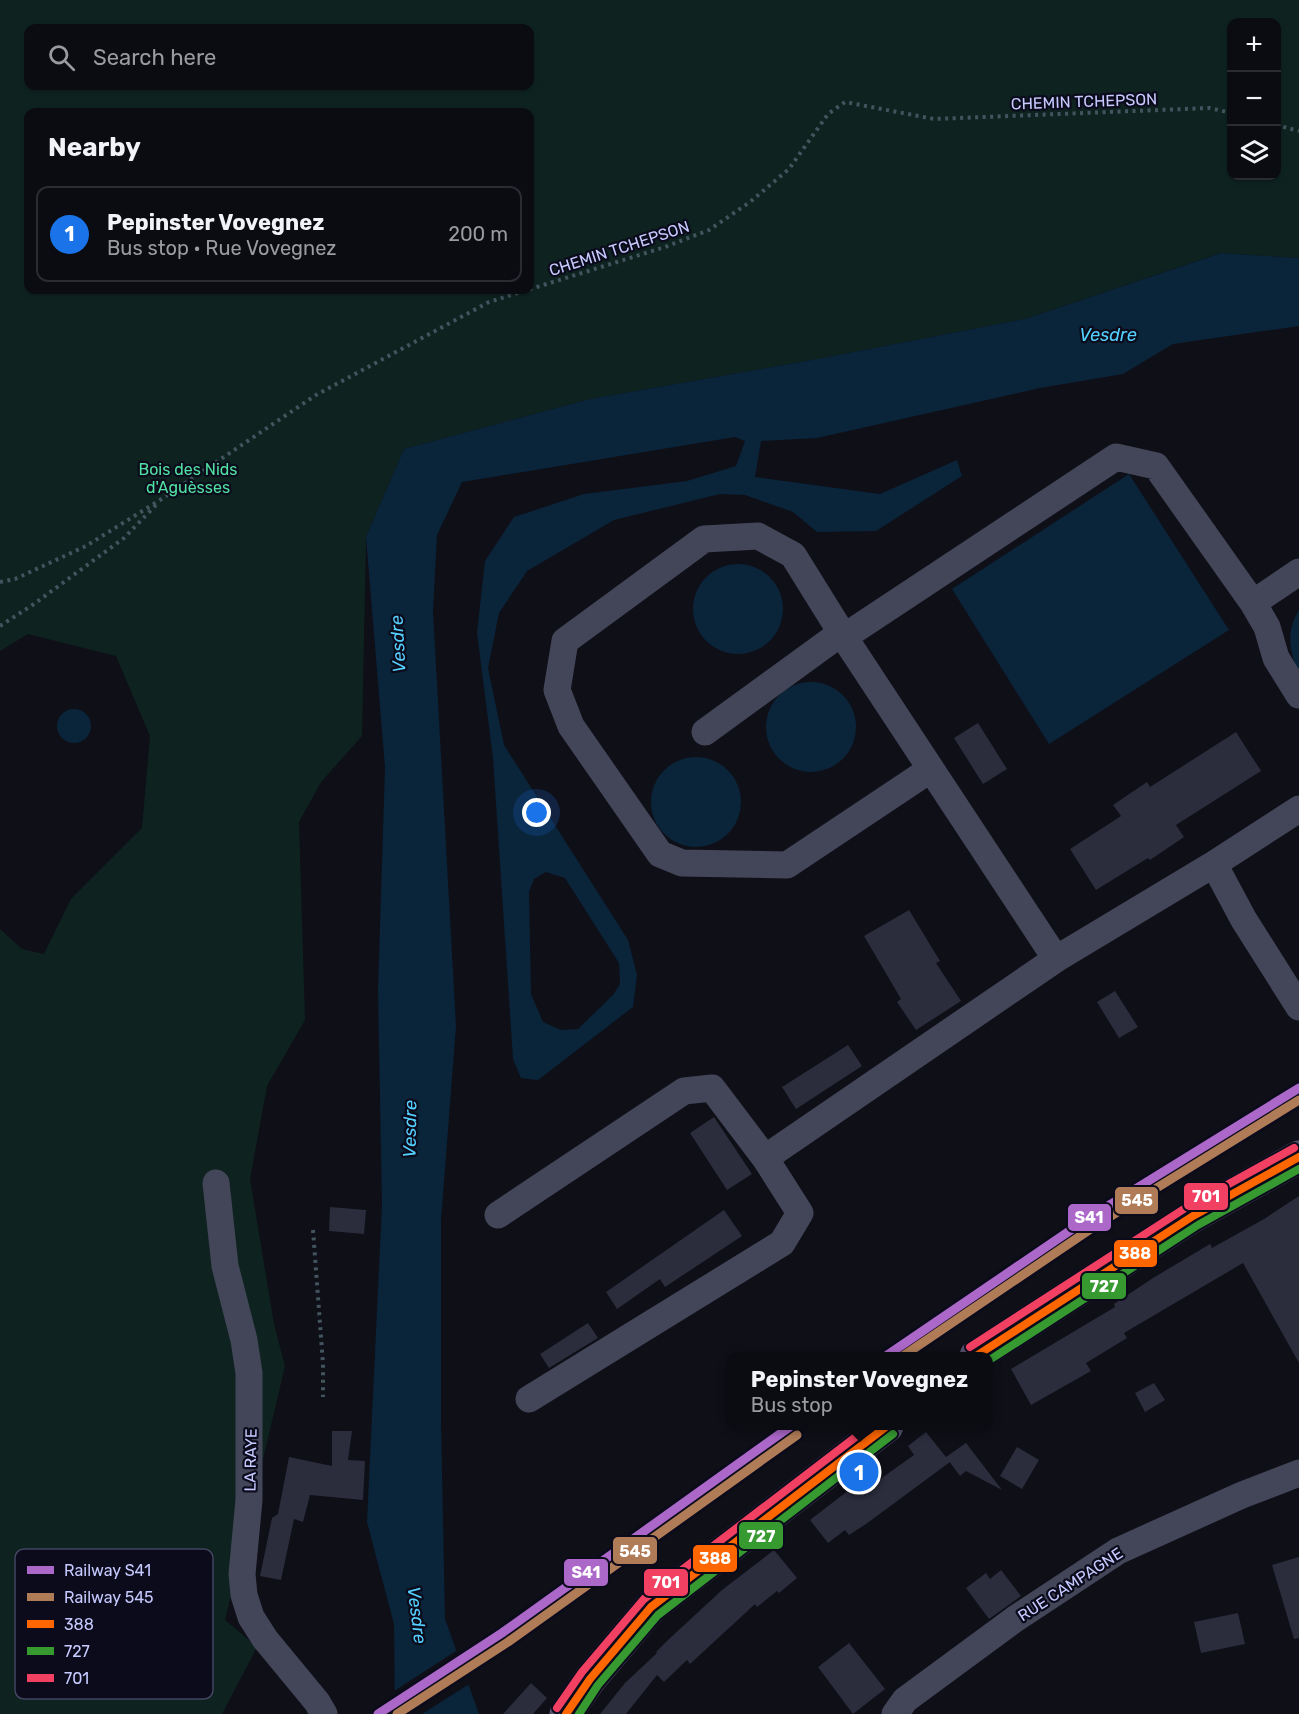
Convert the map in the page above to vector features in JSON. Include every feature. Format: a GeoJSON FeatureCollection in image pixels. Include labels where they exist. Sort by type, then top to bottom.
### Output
{"type":"FeatureCollection","features":[{"type":"Feature","properties":{"kind":"main road"},"geometry":{"type":"LineString","coordinates":[[982,1352],[1193,1216],[1299,1157]]}},
{"type":"Feature","properties":{"kind":"main road"},"geometry":{"type":"LineString","coordinates":[[566,1714],[590,1679],[651,1607],[881,1430]]}},
{"type":"Feature","properties":{"kind":"street"},"geometry":{"type":"LineString","coordinates":[[705,732],[843,635],[1116,457],[1156,466],[1253,603],[1267,627],[1276,658],[1299,695]]}},
{"type":"Feature","properties":{"kind":"street"},"geometry":{"type":"LineString","coordinates":[[931,769],[787,865],[682,863],[660,854],[572,726],[557,690],[565,641],[704,539],[758,536],[793,555],[1056,959]]}},
{"type":"Feature","properties":{"kind":"street"},"geometry":{"type":"LineString","coordinates":[[1253,603],[1299,572]]}},
{"type":"Feature","properties":{"kind":"street"},"geometry":{"type":"LineString","coordinates":[[765,1158],[1056,959],[1214,864],[1299,809]]}},
{"type":"Feature","properties":{"kind":"street"},"geometry":{"type":"LineString","coordinates":[[1214,864],[1244,920],[1299,1007]]}},
{"type":"Feature","properties":{"kind":"street"},"geometry":{"type":"LineString","coordinates":[[498,1215],[684,1091],[712,1088],[765,1158],[800,1213],[782,1243],[529,1399]]}},
{"type":"Feature","properties":{"kind":"street","name":"LA RAYE"},"geometry":{"type":"LineString","coordinates":[[216,1183],[225,1266],[244,1340],[249,1373],[249,1500],[242,1574],[244,1595],[251,1617],[265,1639],[317,1702],[324,1714]]}},
{"type":"Feature","properties":{"kind":"street","name":"RUE CAMPAGNE"},"geometry":{"type":"LineString","coordinates":[[895,1714],[905,1700],[1015,1619],[1118,1551],[1242,1495],[1299,1473]]}},
{"type":"Feature","properties":{"kind":"path","name":"CHEMIN TCHEPSON"},"geometry":{"type":"LineString","coordinates":[[534,288],[655,250],[709,230],[750,202],[789,169],[828,114],[844,102],[934,120],[1209,108],[1227,112]]}},
{"type":"Feature","properties":{"kind":"path"},"geometry":{"type":"LineString","coordinates":[[1280,126],[1299,131]]}},
{"type":"Feature","properties":{"kind":"path","name":"CHEMIN TCHEPSON"},"geometry":{"type":"LineString","coordinates":[[0,582],[15,579],[86,546],[160,500],[316,395],[489,302],[515,294]]}},
{"type":"Feature","properties":{"kind":"path"},"geometry":{"type":"LineString","coordinates":[[0,626],[124,538],[160,500]]}},
{"type":"Feature","properties":{"kind":"path"},"geometry":{"type":"LineString","coordinates":[[313,1230],[323,1364],[323,1397]]}},
{"type":"Feature","properties":{"kind":"green space","name":"Bois des Nids d'Aguèsses"},"geometry":{"type":"Polygon","coordinates":[[[0,0],[1299,0],[1299,258],[1220,253],[1025,319],[590,399],[404,449],[366,537],[362,736],[321,782],[299,822],[305,1020],[267,1086],[250,1179],[274,1324],[285,1366],[225,1620],[257,1647],[222,1714],[0,1714],[0,929],[22,949],[44,954],[71,899],[142,828],[150,736],[116,656],[28,634],[0,651],[0,0]]]}},
{"type":"Feature","properties":{"kind":"water","name":"Vesdre"},"geometry":{"type":"Polygon","coordinates":[[[1221,253],[1299,258],[1299,326],[1173,344],[1123,374],[1040,388],[817,438],[761,441],[755,477],[880,494],[957,460],[962,476],[876,531],[817,532],[793,512],[745,495],[720,494],[614,520],[527,571],[499,613],[488,668],[504,745],[628,940],[637,975],[633,1007],[538,1080],[521,1078],[513,1059],[493,758],[477,633],[485,561],[514,517],[584,494],[687,481],[736,466],[745,441],[735,437],[462,482],[437,535],[433,611],[456,1026],[441,1220],[441,1422],[445,1619],[479,1714],[395,1714],[394,1624],[367,1522],[382,1205],[378,990],[385,767],[366,537],[404,449],[590,399],[1025,319],[1221,253]],[[546,872],[534,879],[529,892],[531,994],[543,1022],[561,1030],[578,1029],[613,995],[620,984],[619,963],[565,878],[546,872]]]}},
{"type":"Feature","properties":{"kind":"water"},"geometry":{"type":"Polygon","coordinates":[[[1129,474],[1229,630],[1049,744],[952,589],[1129,474]]]}},
{"type":"Feature","properties":{"kind":"water"},"geometry":{"type":"Polygon","coordinates":[[[738,564],[755,568],[770,577],[779,592],[783,609],[779,626],[770,641],[755,650],[738,654],[721,650],[706,641],[697,626],[693,609],[697,592],[706,577],[721,568],[738,564]]]}},
{"type":"Feature","properties":{"kind":"water"},"geometry":{"type":"Polygon","coordinates":[[[1299,610],[1299,677],[1290,636],[1299,610]]]}},
{"type":"Feature","properties":{"kind":"water"},"geometry":{"type":"Polygon","coordinates":[[[811,682],[828,686],[843,695],[852,710],[856,727],[852,744],[843,759],[828,768],[811,772],[794,768],[779,759],[770,744],[766,727],[770,710],[779,695],[794,686],[811,682]]]}},
{"type":"Feature","properties":{"kind":"water"},"geometry":{"type":"Polygon","coordinates":[[[74,709],[86,714],[91,726],[86,738],[74,743],[62,738],[57,726],[62,714],[74,709]]]}},
{"type":"Feature","properties":{"kind":"water"},"geometry":{"type":"Polygon","coordinates":[[[696,757],[713,761],[728,770],[737,785],[741,802],[737,819],[728,834],[713,843],[696,847],[679,843],[664,834],[655,819],[651,802],[655,785],[664,770],[679,761],[696,757]]]}},
{"type":"Feature","properties":{"kind":"pier"},"geometry":{"type":"Polygon","coordinates":[[[459,1649],[471,1683],[422,1714],[392,1714],[391,1693],[459,1649]]]}},
{"type":"Feature","properties":{"kind":"building"},"geometry":{"type":"Polygon","coordinates":[[[978,723],[1007,769],[983,784],[954,738],[978,723]]]}},
{"type":"Feature","properties":{"kind":"building"},"geometry":{"type":"Polygon","coordinates":[[[1236,732],[1261,771],[1176,825],[1184,837],[1150,860],[1148,858],[1096,890],[1070,849],[1121,816],[1113,805],[1147,782],[1150,787],[1236,732]]]}},
{"type":"Feature","properties":{"kind":"building"},"geometry":{"type":"Polygon","coordinates":[[[909,910],[940,961],[936,963],[961,1001],[916,1030],[897,1002],[901,999],[864,936],[909,910]]]}},
{"type":"Feature","properties":{"kind":"building"},"geometry":{"type":"Polygon","coordinates":[[[1115,991],[1138,1027],[1119,1038],[1097,1002],[1115,991]]]}},
{"type":"Feature","properties":{"kind":"building"},"geometry":{"type":"Polygon","coordinates":[[[848,1045],[862,1066],[796,1109],[782,1087],[848,1045]]]}},
{"type":"Feature","properties":{"kind":"building"},"geometry":{"type":"Polygon","coordinates":[[[714,1117],[752,1174],[727,1190],[690,1133],[714,1117]]]}},
{"type":"Feature","properties":{"kind":"building"},"geometry":{"type":"Polygon","coordinates":[[[1299,1196],[1299,1363],[1243,1263],[1124,1333],[1127,1338],[1086,1363],[1091,1371],[1031,1405],[1011,1369],[1115,1307],[1114,1304],[1153,1278],[1210,1244],[1212,1248],[1264,1219],[1299,1196]]]}},
{"type":"Feature","properties":{"kind":"building"},"geometry":{"type":"Polygon","coordinates":[[[330,1207],[366,1210],[364,1234],[329,1231],[330,1207]]]}},
{"type":"Feature","properties":{"kind":"building"},"geometry":{"type":"Polygon","coordinates":[[[724,1210],[742,1236],[665,1287],[660,1279],[617,1309],[606,1292],[724,1210]]]}},
{"type":"Feature","properties":{"kind":"building"},"geometry":{"type":"Polygon","coordinates":[[[588,1323],[598,1338],[549,1368],[540,1354],[588,1323]]]}},
{"type":"Feature","properties":{"kind":"building"},"geometry":{"type":"Polygon","coordinates":[[[1154,1383],[1165,1400],[1145,1412],[1135,1393],[1154,1383]]]}},
{"type":"Feature","properties":{"kind":"building"},"geometry":{"type":"Polygon","coordinates":[[[332,1431],[352,1431],[348,1460],[365,1461],[363,1500],[310,1495],[303,1522],[294,1519],[281,1580],[260,1576],[272,1518],[278,1514],[289,1457],[332,1466],[332,1431]]]}},
{"type":"Feature","properties":{"kind":"building"},"geometry":{"type":"Polygon","coordinates":[[[926,1432],[950,1462],[866,1524],[849,1535],[845,1530],[828,1543],[810,1520],[862,1480],[869,1487],[914,1455],[908,1446],[926,1432]]]}},
{"type":"Feature","properties":{"kind":"building"},"geometry":{"type":"Polygon","coordinates":[[[966,1443],[1002,1490],[966,1471],[960,1476],[946,1457],[966,1443]]]}},
{"type":"Feature","properties":{"kind":"building"},"geometry":{"type":"Polygon","coordinates":[[[1017,1447],[1039,1460],[1022,1489],[1000,1476],[1017,1447]]]}},
{"type":"Feature","properties":{"kind":"building"},"geometry":{"type":"Polygon","coordinates":[[[774,1550],[797,1578],[757,1607],[755,1604],[690,1664],[687,1660],[664,1682],[657,1675],[626,1714],[600,1714],[625,1683],[668,1640],[722,1590],[774,1550]]]}},
{"type":"Feature","properties":{"kind":"building"},"geometry":{"type":"Polygon","coordinates":[[[1299,1557],[1299,1638],[1294,1639],[1272,1565],[1299,1557]]]}},
{"type":"Feature","properties":{"kind":"building"},"geometry":{"type":"Polygon","coordinates":[[[1001,1570],[1021,1596],[989,1619],[966,1588],[986,1573],[990,1579],[1001,1570]]]}},
{"type":"Feature","properties":{"kind":"building"},"geometry":{"type":"Polygon","coordinates":[[[1238,1613],[1245,1644],[1201,1653],[1194,1622],[1238,1613]]]}},
{"type":"Feature","properties":{"kind":"building"},"geometry":{"type":"Polygon","coordinates":[[[849,1643],[885,1689],[853,1714],[818,1667],[849,1643]]]}},
{"type":"Feature","properties":{"kind":"building"},"geometry":{"type":"Polygon","coordinates":[[[531,1683],[547,1698],[533,1714],[503,1714],[531,1683]]]}},
{"type":"Feature","properties":{"kind":"rail line","name":"S41"},"geometry":{"type":"LineString","coordinates":[[892,1352],[1090,1217],[1299,1088]]}},
{"type":"Feature","properties":{"kind":"rail line","name":"545"},"geometry":{"type":"LineString","coordinates":[[909,1352],[1095,1226],[1299,1100]]}},
{"type":"Feature","properties":{"kind":"rail line","name":"S41"},"geometry":{"type":"LineString","coordinates":[[378,1714],[502,1633],[785,1430]]}},
{"type":"Feature","properties":{"kind":"rail line","name":"545"},"geometry":{"type":"LineString","coordinates":[[397,1714],[508,1642],[797,1435]]}},
{"type":"Feature","properties":{"kind":"transit line","name":"701"},"geometry":{"type":"LineString","coordinates":[[970,1347],[1187,1207],[1294,1148]]}},
{"type":"Feature","properties":{"kind":"transit line","name":"388"},"geometry":{"type":"LineString","coordinates":[[982,1352],[1193,1216],[1299,1157]]}},
{"type":"Feature","properties":{"kind":"transit line","name":"727"},"geometry":{"type":"LineString","coordinates":[[993,1358],[1198,1225],[1299,1169]]}},
{"type":"Feature","properties":{"kind":"transit line","name":"701"},"geometry":{"type":"LineString","coordinates":[[557,1708],[582,1672],[644,1599],[865,1430]]}},
{"type":"Feature","properties":{"kind":"transit line","name":"388"},"geometry":{"type":"LineString","coordinates":[[566,1714],[590,1679],[651,1607],[882,1430]]}},
{"type":"Feature","properties":{"kind":"transit line","name":"727"},"geometry":{"type":"LineString","coordinates":[[579,1714],[598,1685],[658,1615],[893,1434]]}},
{"type":"Feature","properties":{"kind":"place","name":"Pepinster Vovegnez"},"geometry":{"type":"Point","coordinates":[859,1472]}}]}
